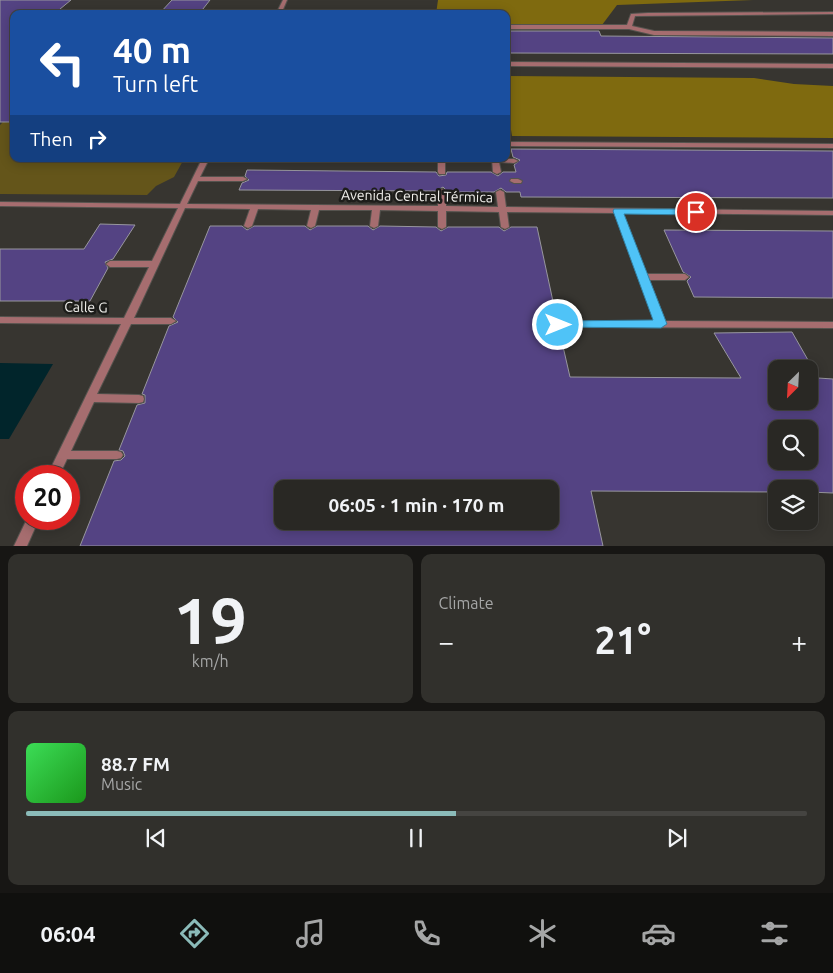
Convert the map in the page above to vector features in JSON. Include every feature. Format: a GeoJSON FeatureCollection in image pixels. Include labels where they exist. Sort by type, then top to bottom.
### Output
{"type":"FeatureCollection","features":[{"type":"Feature","properties":{"kind":"lane"},"geometry":{"type":"LineString","coordinates":[[629,27],[633,15],[833,13]]}},
{"type":"Feature","properties":{"kind":"lane"},"geometry":{"type":"LineString","coordinates":[[510,27],[629,27],[654,33],[833,34]]}},
{"type":"Feature","properties":{"kind":"lane"},"geometry":{"type":"LineString","coordinates":[[510,64],[833,66]]}},
{"type":"Feature","properties":{"kind":"lane"},"geometry":{"type":"LineString","coordinates":[[510,144],[833,146]]}},
{"type":"Feature","properties":{"kind":"lane"},"geometry":{"type":"LineString","coordinates":[[58,465],[203,162]]}},
{"type":"Feature","properties":{"kind":"lane"},"geometry":{"type":"LineString","coordinates":[[441,162],[442,172]]}},
{"type":"Feature","properties":{"kind":"lane"},"geometry":{"type":"LineString","coordinates":[[495,162],[497,172]]}},
{"type":"Feature","properties":{"kind":"lane"},"geometry":{"type":"LineString","coordinates":[[195,179],[244,179]]}},
{"type":"Feature","properties":{"kind":"lane"},"geometry":{"type":"LineString","coordinates":[[442,192],[442,227]]}},
{"type":"Feature","properties":{"kind":"lane"},"geometry":{"type":"LineString","coordinates":[[500,192],[505,227]]}},
{"type":"Feature","properties":{"kind":"lane","name":"Avenida Central Térmica"},"geometry":{"type":"LineString","coordinates":[[0,204],[833,213]]}},
{"type":"Feature","properties":{"kind":"lane"},"geometry":{"type":"LineString","coordinates":[[248,226],[255,206]]}},
{"type":"Feature","properties":{"kind":"lane"},"geometry":{"type":"LineString","coordinates":[[311,226],[316,207]]}},
{"type":"Feature","properties":{"kind":"lane"},"geometry":{"type":"LineString","coordinates":[[374,226],[376,208]]}},
{"type":"Feature","properties":{"kind":"lane"},"geometry":{"type":"LineString","coordinates":[[618,211],[661,324]]}},
{"type":"Feature","properties":{"kind":"lane"},"geometry":{"type":"LineString","coordinates":[[110,264],[154,264]]}},
{"type":"Feature","properties":{"kind":"lane"},"geometry":{"type":"LineString","coordinates":[[643,277],[685,277]]}},
{"type":"Feature","properties":{"kind":"lane","name":"Calle G"},"geometry":{"type":"LineString","coordinates":[[0,320],[171,321]]}},
{"type":"Feature","properties":{"kind":"lane"},"geometry":{"type":"LineString","coordinates":[[558,325],[833,325]]}},
{"type":"Feature","properties":{"kind":"lane"},"geometry":{"type":"LineString","coordinates":[[90,398],[140,399]]}},
{"type":"Feature","properties":{"kind":"lane"},"geometry":{"type":"LineString","coordinates":[[63,455],[117,456]]}},
{"type":"Feature","properties":{"kind":"lane"},"geometry":{"type":"LineString","coordinates":[[20,546],[28,530]]}},
{"type":"Feature","properties":{"kind":"shaded area"},"geometry":{"type":"Polygon","coordinates":[[[438,0],[753,0],[617,5],[602,25],[510,26],[510,10],[437,10],[438,0]]]}},
{"type":"Feature","properties":{"kind":"shaded area"},"geometry":{"type":"Polygon","coordinates":[[[510,76],[754,78],[794,84],[833,86],[833,138],[512,136],[510,124],[510,76]]]}},
{"type":"Feature","properties":{"kind":"shaded area"},"geometry":{"type":"Polygon","coordinates":[[[3,122],[10,123],[10,162],[182,162],[174,177],[156,186],[147,195],[0,194],[0,125],[3,122]]]}},
{"type":"Feature","properties":{"kind":"water"},"geometry":{"type":"Polygon","coordinates":[[[0,363],[53,364],[9,439],[0,439],[0,363]]]}},
{"type":"Feature","properties":{"kind":"building"},"geometry":{"type":"Polygon","coordinates":[[[0,0],[71,0],[59,10],[10,10],[10,122],[0,122],[0,0]]]}},
{"type":"Feature","properties":{"kind":"building"},"geometry":{"type":"Polygon","coordinates":[[[172,0],[210,0],[202,10],[163,10],[172,0]]]}},
{"type":"Feature","properties":{"kind":"building"},"geometry":{"type":"Polygon","coordinates":[[[510,31],[599,31],[601,36],[833,38],[833,54],[510,53],[510,31]]]}},
{"type":"Feature","properties":{"kind":"building"},"geometry":{"type":"Polygon","coordinates":[[[511,149],[833,151],[833,198],[521,197],[520,192],[506,192],[501,188],[494,192],[448,192],[443,187],[436,191],[239,190],[242,183],[249,180],[245,176],[247,170],[436,172],[439,176],[446,175],[447,172],[491,172],[498,176],[503,172],[516,172],[514,165],[520,160],[513,157],[511,149]]]}},
{"type":"Feature","properties":{"kind":"building"},"geometry":{"type":"Polygon","coordinates":[[[100,224],[135,225],[113,259],[105,262],[108,268],[90,301],[0,301],[0,249],[84,249],[100,224]]]}},
{"type":"Feature","properties":{"kind":"building"},"geometry":{"type":"Polygon","coordinates":[[[210,226],[242,226],[247,230],[254,226],[305,226],[310,230],[317,226],[368,226],[373,230],[380,226],[436,227],[441,231],[448,227],[499,227],[504,231],[511,227],[537,227],[557,320],[551,325],[559,329],[570,377],[741,378],[714,333],[792,332],[808,360],[768,360],[768,410],[818,410],[818,378],[833,379],[833,493],[818,492],[818,480],[768,480],[768,492],[591,491],[603,546],[80,546],[114,461],[121,460],[125,456],[123,451],[119,450],[137,405],[145,403],[145,395],[142,394],[169,326],[178,322],[173,317],[210,226]]]}},
{"type":"Feature","properties":{"kind":"building"},"geometry":{"type":"Polygon","coordinates":[[[664,230],[833,231],[833,298],[694,297],[687,281],[691,277],[683,272],[664,230]]]}},
{"type":"Feature","properties":{"kind":"route"},"geometry":{"type":"LineString","coordinates":[[558,325],[661,324],[618,211],[696,212]]}}]}
